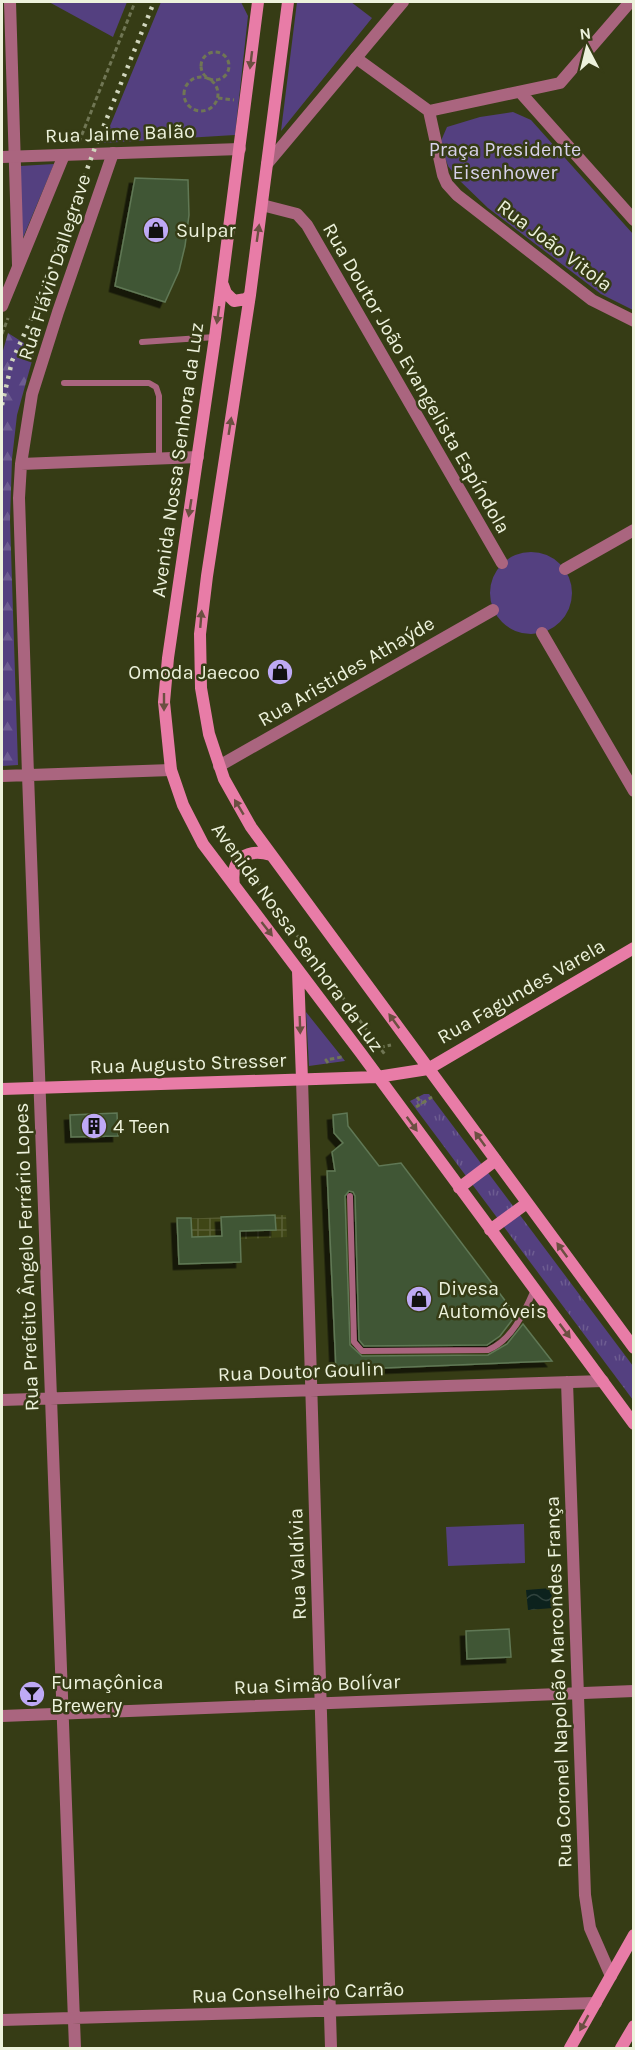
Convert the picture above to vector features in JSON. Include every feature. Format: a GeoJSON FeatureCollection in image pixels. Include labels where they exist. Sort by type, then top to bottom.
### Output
{"type":"FeatureCollection","features":[{"type":"Feature","properties":{"kind":"main road"},"geometry":{"type":"LineString","coordinates":[[251,2],[256,18]]}},
{"type":"Feature","properties":{"kind":"main road","name":"Avenida Nossa Senhora da Luz"},"geometry":{"type":"LineString","coordinates":[[258,2],[215,337],[165,682],[165,724],[171,770],[191,824],[235,888],[633,1424]]}},
{"type":"Feature","properties":{"kind":"main road","name":"Avenida Nossa Senhora da Luz"},"geometry":{"type":"LineString","coordinates":[[288,2],[250,295],[200,634],[201,688],[205,716],[219,766],[236,802],[271,855],[633,1348]]}},
{"type":"Feature","properties":{"kind":"main road"},"geometry":{"type":"LineString","coordinates":[[222,281],[226,293],[234,301],[246,299],[250,295]]}},
{"type":"Feature","properties":{"kind":"main road"},"geometry":{"type":"LineString","coordinates":[[235,888],[233,874],[235,865],[240,859],[260,852],[271,855]]}},
{"type":"Feature","properties":{"kind":"main road","name":"Rua Fagundes Varela"},"geometry":{"type":"LineString","coordinates":[[428,1069],[633,948]]}},
{"type":"Feature","properties":{"kind":"main road"},"geometry":{"type":"LineString","coordinates":[[298,971],[302,1079]]}},
{"type":"Feature","properties":{"kind":"main road","name":"Rua Augusto Stresser"},"geometry":{"type":"LineString","coordinates":[[2,1089],[377,1077],[428,1069]]}},
{"type":"Feature","properties":{"kind":"main road"},"geometry":{"type":"LineString","coordinates":[[459,1188],[496,1160]]}},
{"type":"Feature","properties":{"kind":"main road"},"geometry":{"type":"LineString","coordinates":[[490,1230],[527,1203]]}},
{"type":"Feature","properties":{"kind":"main road"},"geometry":{"type":"LineString","coordinates":[[570,2049],[633,1935]]}},
{"type":"Feature","properties":{"kind":"main road"},"geometry":{"type":"LineString","coordinates":[[621,2049],[633,2026]]}},
{"type":"Feature","properties":{"kind":"street"},"geometry":{"type":"LineString","coordinates":[[10,2],[18,265]]}},
{"type":"Feature","properties":{"kind":"street"},"geometry":{"type":"LineString","coordinates":[[267,164],[403,2]]}},
{"type":"Feature","properties":{"kind":"street"},"geometry":{"type":"LineString","coordinates":[[356,58],[429,111],[560,83],[630,2]]}},
{"type":"Feature","properties":{"kind":"street"},"geometry":{"type":"LineString","coordinates":[[519,92],[633,220]]}},
{"type":"Feature","properties":{"kind":"street","name":"Rua João Vitola"},"geometry":{"type":"LineString","coordinates":[[429,111],[443,175],[447,184],[457,195],[592,300],[633,321]]}},
{"type":"Feature","properties":{"kind":"street","name":"Rua Jaime Balão"},"geometry":{"type":"LineString","coordinates":[[2,157],[240,149]]}},
{"type":"Feature","properties":{"kind":"street","name":"Rua Flávio Dallegrave"},"geometry":{"type":"LineString","coordinates":[[21,464],[32,393],[113,153]]}},
{"type":"Feature","properties":{"kind":"street"},"geometry":{"type":"LineString","coordinates":[[2,306],[5,289],[18,265],[64,155]]}},
{"type":"Feature","properties":{"kind":"street","name":"Rua Doutor João Evangelista Espíndola"},"geometry":{"type":"LineString","coordinates":[[262,205],[297,214],[307,225],[502,562]]}},
{"type":"Feature","properties":{"kind":"street"},"geometry":{"type":"LineString","coordinates":[[21,464],[198,457]]}},
{"type":"Feature","properties":{"kind":"street","name":"Rua Prefeito Ângelo Ferrário Lopes"},"geometry":{"type":"LineString","coordinates":[[21,464],[20,541],[75,2049]]}},
{"type":"Feature","properties":{"kind":"street"},"geometry":{"type":"LineString","coordinates":[[565,569],[633,530]]}},
{"type":"Feature","properties":{"kind":"street","name":"Rua Aristides Athaýde"},"geometry":{"type":"LineString","coordinates":[[219,766],[493,610]]}},
{"type":"Feature","properties":{"kind":"street"},"geometry":{"type":"LineString","coordinates":[[542,633],[633,791]]}},
{"type":"Feature","properties":{"kind":"street"},"geometry":{"type":"LineString","coordinates":[[2,776],[171,770]]}},
{"type":"Feature","properties":{"kind":"street","name":"Rua Valdívia"},"geometry":{"type":"LineString","coordinates":[[302,1079],[331,2049]]}},
{"type":"Feature","properties":{"kind":"street","name":"Rua Doutor Goulin"},"geometry":{"type":"LineString","coordinates":[[2,1400],[603,1381]]}},
{"type":"Feature","properties":{"kind":"street","name":"Rua Coronel Napoleão Marcondes França"},"geometry":{"type":"LineString","coordinates":[[567,1382],[587,1912],[596,1945],[611,1976]]}},
{"type":"Feature","properties":{"kind":"street","name":"Rua Simão Bolívar"},"geometry":{"type":"LineString","coordinates":[[2,1716],[633,1691]]}},
{"type":"Feature","properties":{"kind":"street","name":"Rua Conselheiro Carrão"},"geometry":{"type":"LineString","coordinates":[[2,2020],[596,2003]]}},
{"type":"Feature","properties":{"kind":"lane"},"geometry":{"type":"LineString","coordinates":[[142,342],[215,337]]}},
{"type":"Feature","properties":{"kind":"lane"},"geometry":{"type":"LineString","coordinates":[[64,383],[149,383],[156,387],[159,396],[159,459]]}},
{"type":"Feature","properties":{"kind":"lane"},"geometry":{"type":"LineString","coordinates":[[350,1196],[354,1342],[362,1351],[488,1350],[498,1346],[522,1317],[534,1289]]}},
{"type":"Feature","properties":{"kind":"path"},"geometry":{"type":"LineString","coordinates":[[78,146],[135,2]]}},
{"type":"Feature","properties":{"kind":"path"},"geometry":{"type":"LineString","coordinates":[[209,79],[201,69],[203,60],[209,54],[218,53],[228,62],[228,71],[219,79],[209,79],[198,77],[192,79],[185,88],[184,100],[192,109],[202,112],[212,108],[218,98],[217,87],[209,79]]}},
{"type":"Feature","properties":{"kind":"path"},"geometry":{"type":"LineString","coordinates":[[218,98],[236,100]]}},
{"type":"Feature","properties":{"kind":"path"},"geometry":{"type":"LineString","coordinates":[[245,865],[386,1056]]}},
{"type":"Feature","properties":{"kind":"path"},"geometry":{"type":"LineString","coordinates":[[371,1049],[391,1045]]}},
{"type":"Feature","properties":{"kind":"path"},"geometry":{"type":"LineString","coordinates":[[328,1063],[326,1060],[342,1057]]}},
{"type":"Feature","properties":{"kind":"path"},"geometry":{"type":"LineString","coordinates":[[417,1097],[422,1104]]}},
{"type":"Feature","properties":{"kind":"path"},"geometry":{"type":"LineString","coordinates":[[415,1108],[432,1097]]}},
{"type":"Feature","properties":{"kind":"shaded area"},"geometry":{"type":"Polygon","coordinates":[[[286,1215],[287,1237],[241,1239],[241,1262],[179,1264],[177,1219],[286,1215]]]}},
{"type":"Feature","properties":{"kind":"green space"},"geometry":{"type":"Polygon","coordinates":[[[49,2],[127,2],[113,37],[49,2]]]}},
{"type":"Feature","properties":{"kind":"green space"},"geometry":{"type":"Polygon","coordinates":[[[161,2],[241,2],[248,16],[235,135],[103,143],[161,2]]]}},
{"type":"Feature","properties":{"kind":"green space"},"geometry":{"type":"Polygon","coordinates":[[[297,2],[351,2],[372,18],[281,131],[297,2]]]}},
{"type":"Feature","properties":{"kind":"green space","name":"Praça Presidente Eisenhower"},"geometry":{"type":"Polygon","coordinates":[[[513,112],[531,120],[633,234],[633,310],[601,294],[488,208],[448,166],[440,143],[447,127],[480,117],[513,112]]]}},
{"type":"Feature","properties":{"kind":"green space"},"geometry":{"type":"Polygon","coordinates":[[[54,164],[22,240],[20,166],[54,164]]]}},
{"type":"Feature","properties":{"kind":"green space"},"geometry":{"type":"Polygon","coordinates":[[[8,333],[35,350],[17,415],[12,459],[10,520],[18,765],[2,766],[2,354],[8,333]]]}},
{"type":"Feature","properties":{"kind":"green space"},"geometry":{"type":"Polygon","coordinates":[[[523,552],[539,552],[554,559],[565,570],[572,585],[569,609],[560,622],[539,634],[523,634],[508,627],[497,616],[490,601],[490,585],[497,570],[508,559],[523,552]]]}},
{"type":"Feature","properties":{"kind":"green space"},"geometry":{"type":"Polygon","coordinates":[[[306,1012],[342,1057],[345,1061],[309,1066],[306,1012]]]}},
{"type":"Feature","properties":{"kind":"green space"},"geometry":{"type":"Polygon","coordinates":[[[429,1094],[633,1366],[633,1400],[410,1101],[429,1094]]]}},
{"type":"Feature","properties":{"kind":"green space"},"geometry":{"type":"Polygon","coordinates":[[[524,1524],[525,1563],[448,1566],[446,1527],[524,1524]]]}},
{"type":"Feature","properties":{"kind":"water"},"geometry":{"type":"Polygon","coordinates":[[[551,1588],[553,1608],[528,1610],[526,1590],[551,1588]]]}},
{"type":"Feature","properties":{"kind":"building","name":"Sulpar"},"geometry":{"type":"Polygon","coordinates":[[[135,178],[188,180],[189,215],[185,246],[179,271],[165,302],[115,286],[135,178]]]}},
{"type":"Feature","properties":{"kind":"building","name":"4 Teen"},"geometry":{"type":"Polygon","coordinates":[[[117,1113],[118,1136],[71,1137],[70,1115],[117,1113]]]}},
{"type":"Feature","properties":{"kind":"building","name":"Divesa Automóveis"},"geometry":{"type":"Polygon","coordinates":[[[347,1113],[348,1126],[379,1166],[401,1163],[516,1315],[500,1336],[487,1345],[364,1346],[359,1340],[355,1196],[349,1191],[345,1196],[350,1345],[362,1356],[488,1355],[507,1344],[523,1324],[552,1361],[336,1370],[327,1171],[335,1171],[332,1152],[343,1143],[334,1133],[333,1115],[347,1113]]]}},
{"type":"Feature","properties":{"kind":"building"},"geometry":{"type":"Polygon","coordinates":[[[275,1215],[276,1230],[240,1231],[241,1262],[179,1264],[177,1218],[191,1218],[192,1237],[222,1236],[221,1217],[275,1215]]]}},
{"type":"Feature","properties":{"kind":"building"},"geometry":{"type":"Polygon","coordinates":[[[509,1629],[511,1657],[467,1659],[466,1631],[509,1629]]]}},
{"type":"Feature","properties":{"kind":"railway"},"geometry":{"type":"LineString","coordinates":[[2,405],[12,361],[33,315],[96,145],[154,2]]}},
{"type":"Feature","properties":{"kind":"place","name":"Sulpar"},"geometry":{"type":"Point","coordinates":[156,230]}},
{"type":"Feature","properties":{"kind":"place","name":"Omoda Jaecoo"},"geometry":{"type":"Point","coordinates":[280,672]}},
{"type":"Feature","properties":{"kind":"place","name":"4 Teen"},"geometry":{"type":"Point","coordinates":[94,1126]}},
{"type":"Feature","properties":{"kind":"place","name":"Divesa Automóveis"},"geometry":{"type":"Point","coordinates":[419,1299]}},
{"type":"Feature","properties":{"kind":"place","name":"Fumaçônica Brewery"},"geometry":{"type":"Point","coordinates":[32,1694]}}]}
